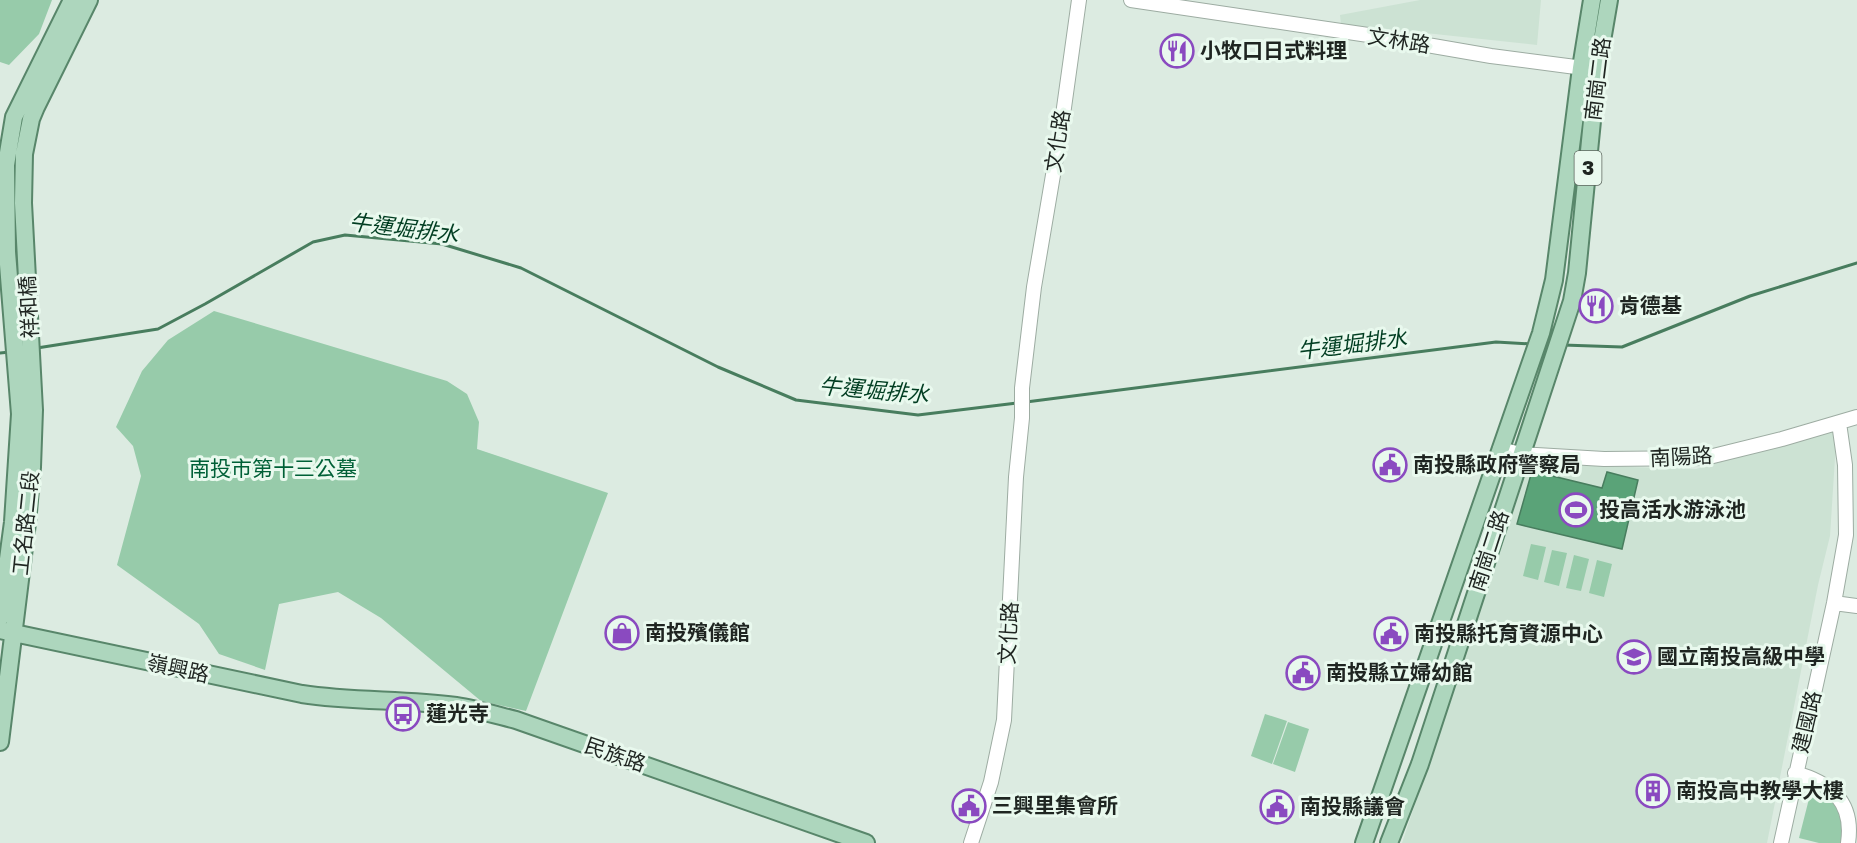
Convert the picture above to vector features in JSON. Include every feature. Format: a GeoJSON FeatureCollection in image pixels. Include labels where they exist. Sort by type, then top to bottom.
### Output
{"type":"FeatureCollection","features":[{"type":"Feature","properties":{"kind":"main road","name":"祥和橋"},"geometry":{"type":"LineString","coordinates":[[27,412],[7,252],[6,165],[14,117],[72,0]]}},
{"type":"Feature","properties":{"kind":"main road","name":"祥和橋"},"geometry":{"type":"LineString","coordinates":[[27,412],[24,154],[31,119],[89,0]]}},
{"type":"Feature","properties":{"kind":"main road","name":"南崗二路"},"geometry":{"type":"LineString","coordinates":[[1389,843],[1420,765],[1572,302],[1578,273],[1592,0]]}},
{"type":"Feature","properties":{"kind":"main road","name":"南崗二路"},"geometry":{"type":"LineString","coordinates":[[1364,843],[1541,333],[1554,280],[1589,69],[1609,0]]}},
{"type":"Feature","properties":{"kind":"main road","name":"工名路二段"},"geometry":{"type":"LineString","coordinates":[[0,618],[27,412]]}},
{"type":"Feature","properties":{"kind":"main road","name":"工名路二段"},"geometry":{"type":"LineString","coordinates":[[0,742],[7,632],[27,523],[27,412]]}},
{"type":"Feature","properties":{"kind":"main road","name":"嶺興路"},"geometry":{"type":"LineString","coordinates":[[7,632],[302,694],[358,700]]}},
{"type":"Feature","properties":{"kind":"main road","name":"民族路"},"geometry":{"type":"LineString","coordinates":[[358,700],[455,706],[516,720],[866,843]]}},
{"type":"Feature","properties":{"kind":"street","name":"文化路"},"geometry":{"type":"LineString","coordinates":[[971,843],[991,782],[1004,720],[1022,388],[1034,287],[1062,122],[1079,0]]}},
{"type":"Feature","properties":{"kind":"street","name":"文林路"},"geometry":{"type":"LineString","coordinates":[[1131,0],[1589,69]]}},
{"type":"Feature","properties":{"kind":"street","name":"南陽路"},"geometry":{"type":"LineString","coordinates":[[1500,449],[1521,454],[1604,459],[1705,458],[1857,417]]}},
{"type":"Feature","properties":{"kind":"street","name":"建國路"},"geometry":{"type":"LineString","coordinates":[[1784,842],[1795,773],[1834,603],[1846,536],[1845,465],[1839,423]]}},
{"type":"Feature","properties":{"kind":"street"},"geometry":{"type":"LineString","coordinates":[[1834,603],[1857,606]]}},
{"type":"Feature","properties":{"kind":"street"},"geometry":{"type":"LineString","coordinates":[[1795,773],[1815,778],[1833,791],[1844,806],[1849,821],[1848,843]]}},
{"type":"Feature","properties":{"kind":"street"},"geometry":{"type":"LineString","coordinates":[[1844,806],[1857,799]]}},
{"type":"Feature","properties":{"kind":"shaded area"},"geometry":{"type":"Polygon","coordinates":[[[1420,0],[1541,0],[1537,45],[1341,24],[1340,15],[1420,0]]]}},
{"type":"Feature","properties":{"kind":"shaded area","name":"國立南投高級中學"},"geometry":{"type":"Polygon","coordinates":[[[1837,427],[1830,536],[1818,585],[1767,843],[1402,843],[1529,464],[1696,469],[1837,427]]]}},
{"type":"Feature","properties":{"kind":"shaded area","name":"投高活水游泳池"},"geometry":{"type":"Polygon","coordinates":[[[1532,471],[1602,488],[1607,472],[1638,480],[1622,549],[1517,524],[1532,471]]]}},
{"type":"Feature","properties":{"kind":"green space"},"geometry":{"type":"Polygon","coordinates":[[[0,0],[52,0],[39,34],[9,65],[0,62],[0,0]]]}},
{"type":"Feature","properties":{"kind":"green space","name":"南投市第十三公墓"},"geometry":{"type":"Polygon","coordinates":[[[214,311],[447,381],[467,394],[479,422],[477,449],[608,493],[526,711],[481,701],[381,618],[338,592],[279,604],[265,670],[219,654],[199,624],[117,565],[141,476],[133,446],[116,427],[142,371],[168,340],[214,311]]]}},
{"type":"Feature","properties":{"kind":"green space"},"geometry":{"type":"Polygon","coordinates":[[[1531,544],[1546,547],[1538,580],[1523,576],[1531,544]]]}},
{"type":"Feature","properties":{"kind":"green space"},"geometry":{"type":"Polygon","coordinates":[[[1552,550],[1567,553],[1559,586],[1544,582],[1552,550]]]}},
{"type":"Feature","properties":{"kind":"green space"},"geometry":{"type":"Polygon","coordinates":[[[1574,555],[1589,559],[1581,591],[1566,588],[1574,555]]]}},
{"type":"Feature","properties":{"kind":"green space"},"geometry":{"type":"Polygon","coordinates":[[[1597,560],[1612,564],[1604,597],[1589,593],[1597,560]]]}},
{"type":"Feature","properties":{"kind":"green space"},"geometry":{"type":"Polygon","coordinates":[[[1265,714],[1287,721],[1272,764],[1251,756],[1265,714]]]}},
{"type":"Feature","properties":{"kind":"green space"},"geometry":{"type":"Polygon","coordinates":[[[1288,722],[1309,729],[1295,772],[1273,764],[1288,722]]]}},
{"type":"Feature","properties":{"kind":"green space"},"geometry":{"type":"Polygon","coordinates":[[[1818,788],[1833,797],[1837,803],[1842,818],[1844,843],[1819,843],[1799,838],[1811,791],[1818,788]]]}},
{"type":"Feature","properties":{"kind":"waterway","name":"牛運堀排水"},"geometry":{"type":"LineString","coordinates":[[37,348],[158,329],[313,242],[345,235],[442,244],[521,268],[718,367],[796,400],[918,415],[1017,403]]}},
{"type":"Feature","properties":{"kind":"waterway","name":"牛運堀排水"},"geometry":{"type":"LineString","coordinates":[[1563,345],[1622,347],[1750,296],[1857,263]]}},
{"type":"Feature","properties":{"kind":"waterway","name":"牛運堀排水"},"geometry":{"type":"LineString","coordinates":[[1026,402],[1496,342],[1532,344]]}},
{"type":"Feature","properties":{"kind":"waterway","name":"牛運堀排水"},"geometry":{"type":"LineString","coordinates":[[0,353],[10,352]]}},
{"type":"Feature","properties":{"kind":"place","name":"小牧口日式料理"},"geometry":{"type":"Point","coordinates":[1177,51]}},
{"type":"Feature","properties":{"kind":"place","name":"肯德基"},"geometry":{"type":"Point","coordinates":[1596,306]}},
{"type":"Feature","properties":{"kind":"place","name":"南投縣政府警察局"},"geometry":{"type":"Point","coordinates":[1390,465]}},
{"type":"Feature","properties":{"kind":"place","name":"投高活水游泳池"},"geometry":{"type":"Point","coordinates":[1576,510]}},
{"type":"Feature","properties":{"kind":"place","name":"南投殯儀館"},"geometry":{"type":"Point","coordinates":[622,633]}},
{"type":"Feature","properties":{"kind":"place","name":"南投縣托育資源中心"},"geometry":{"type":"Point","coordinates":[1391,634]}},
{"type":"Feature","properties":{"kind":"place","name":"國立南投高級中學"},"geometry":{"type":"Point","coordinates":[1634,657]}},
{"type":"Feature","properties":{"kind":"place","name":"南投縣立婦幼館"},"geometry":{"type":"Point","coordinates":[1303,673]}},
{"type":"Feature","properties":{"kind":"place","name":"蓮光寺"},"geometry":{"type":"Point","coordinates":[403,714]}},
{"type":"Feature","properties":{"kind":"place","name":"南投高中教學大樓"},"geometry":{"type":"Point","coordinates":[1653,791]}},
{"type":"Feature","properties":{"kind":"place","name":"三興里集會所"},"geometry":{"type":"Point","coordinates":[969,806]}},
{"type":"Feature","properties":{"kind":"place","name":"南投縣議會"},"geometry":{"type":"Point","coordinates":[1277,807]}}]}
